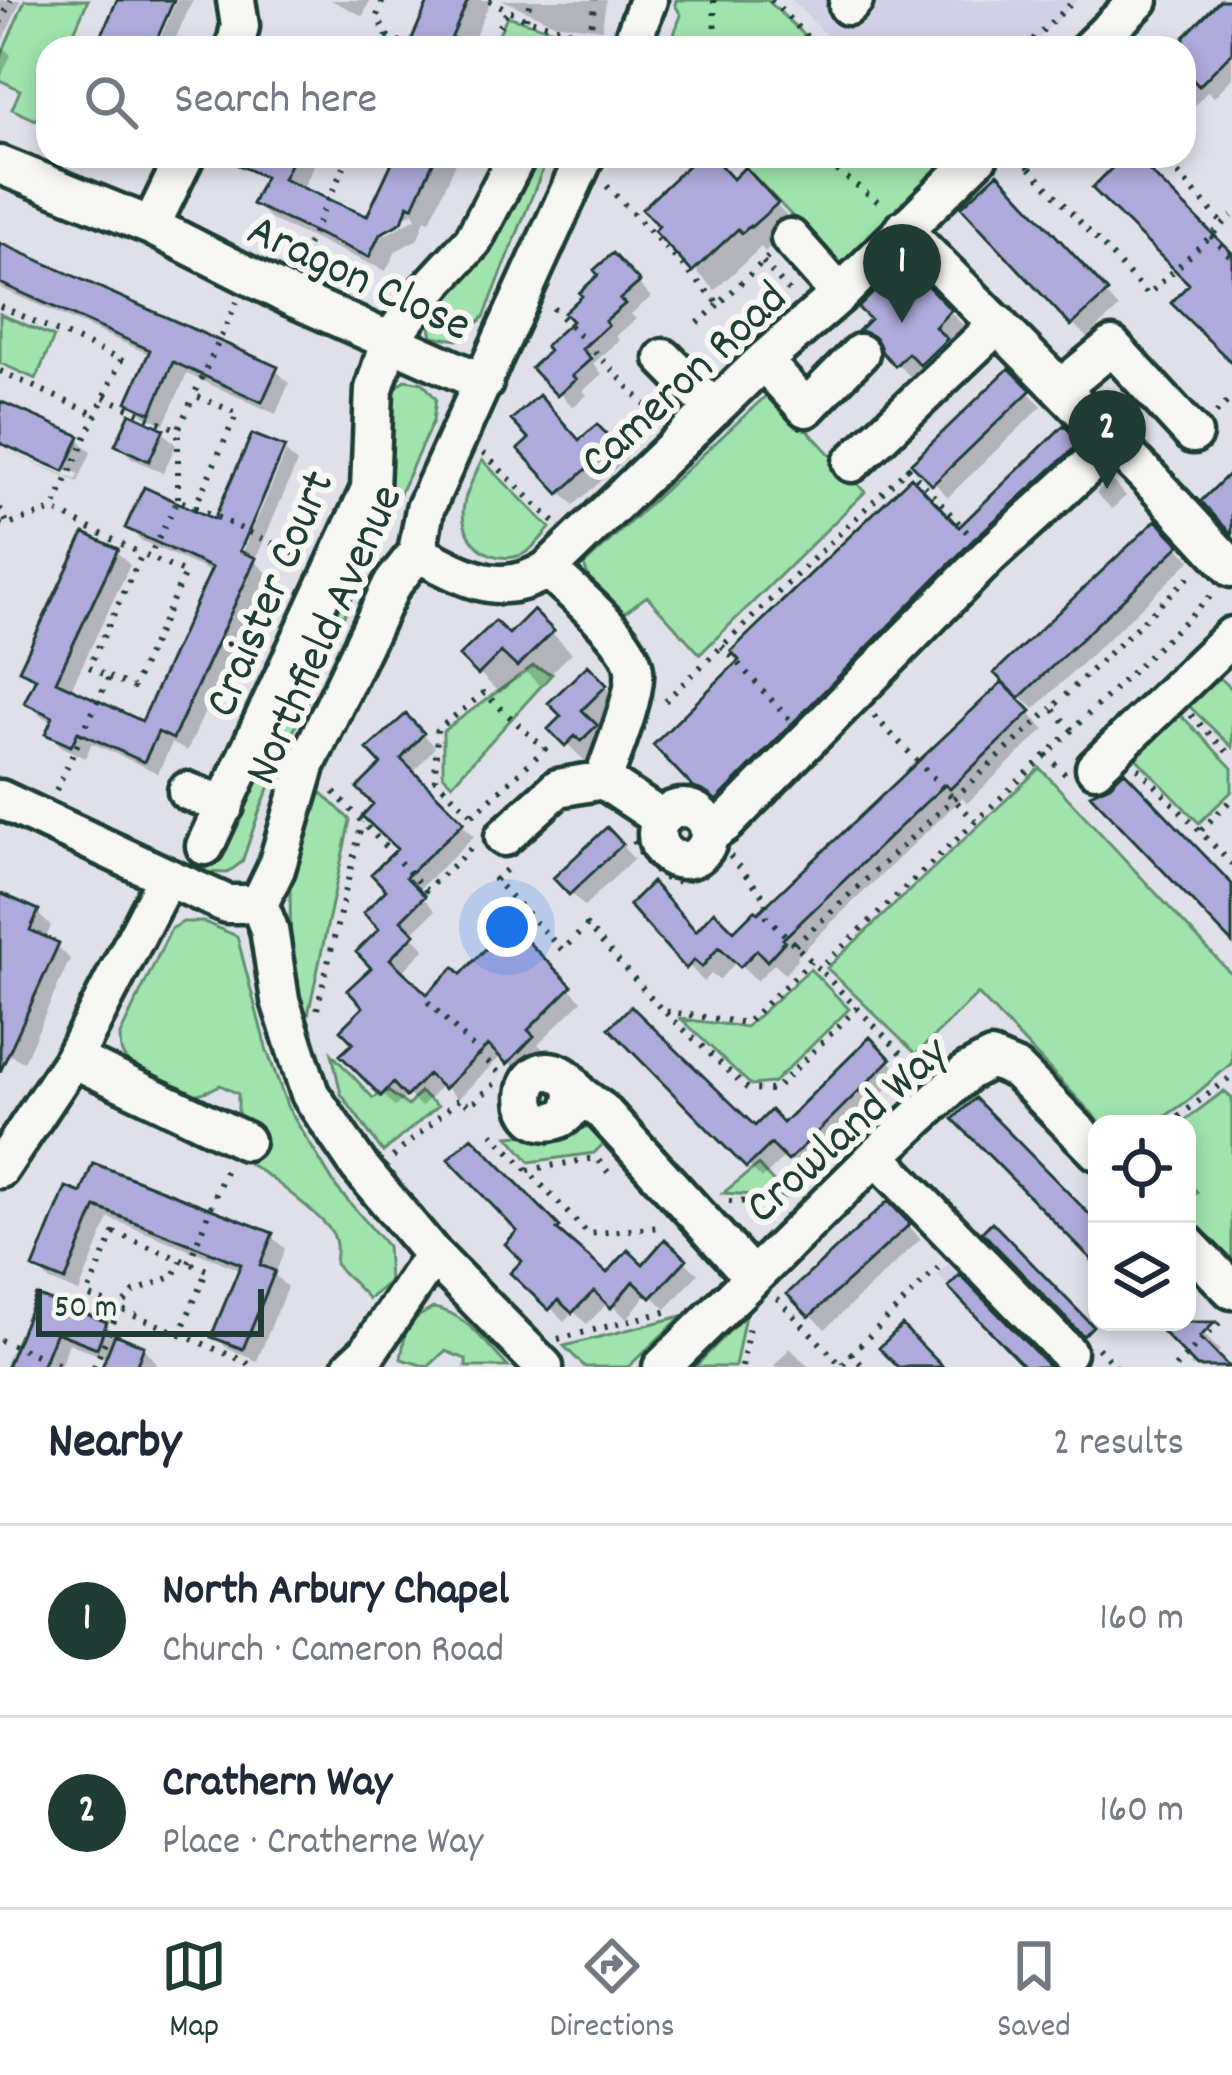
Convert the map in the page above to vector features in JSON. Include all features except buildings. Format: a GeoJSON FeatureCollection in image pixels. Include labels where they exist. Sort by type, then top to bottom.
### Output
{"type":"FeatureCollection","features":[{"type":"Feature","properties":{"kind":"street"},"geometry":{"type":"LineString","coordinates":[[236,0],[238,36]]}},
{"type":"Feature","properties":{"kind":"street"},"geometry":{"type":"LineString","coordinates":[[635,36],[648,0]]}},
{"type":"Feature","properties":{"kind":"street"},"geometry":{"type":"LineString","coordinates":[[1102,36],[1139,0]]}},
{"type":"Feature","properties":{"kind":"street","name":"Aragon Close"},"geometry":{"type":"LineString","coordinates":[[0,165],[151,226],[249,277],[484,383]]}},
{"type":"Feature","properties":{"kind":"street"},"geometry":{"type":"LineString","coordinates":[[151,226],[179,168]]}},
{"type":"Feature","properties":{"kind":"street"},"geometry":{"type":"LineString","coordinates":[[389,342],[425,292],[473,241],[512,168]]}},
{"type":"Feature","properties":{"kind":"street","name":"Northfield Avenue"},"geometry":{"type":"LineString","coordinates":[[260,904],[276,869],[307,763],[391,586],[418,553],[425,509],[580,168]]}},
{"type":"Feature","properties":{"kind":"street","name":"Cameron Road"},"geometry":{"type":"LineString","coordinates":[[418,553],[482,583],[504,586],[530,581],[548,569],[968,168]]}},
{"type":"Feature","properties":{"kind":"street"},"geometry":{"type":"LineString","coordinates":[[903,230],[1113,442],[1218,566]]}},
{"type":"Feature","properties":{"kind":"street"},"geometry":{"type":"LineString","coordinates":[[790,238],[840,294]]}},
{"type":"Feature","properties":{"kind":"street"},"geometry":{"type":"LineString","coordinates":[[853,463],[998,324]]}},
{"type":"Feature","properties":{"kind":"street","name":"Craister Court"},"geometry":{"type":"LineString","coordinates":[[205,846],[370,489],[374,389],[389,342]]}},
{"type":"Feature","properties":{"kind":"street"},"geometry":{"type":"LineString","coordinates":[[1061,388],[1112,346],[1193,434]]}},
{"type":"Feature","properties":{"kind":"street"},"geometry":{"type":"LineString","coordinates":[[763,362],[806,408],[860,353]]}},
{"type":"Feature","properties":{"kind":"street"},"geometry":{"type":"LineString","coordinates":[[664,358],[714,409]]}},
{"type":"Feature","properties":{"kind":"street"},"geometry":{"type":"LineString","coordinates":[[603,780],[646,827],[673,811],[690,809],[705,820],[709,835],[726,824],[989,556],[1113,442]]}},
{"type":"Feature","properties":{"kind":"street"},"geometry":{"type":"LineString","coordinates":[[548,569],[620,640],[634,667],[633,688],[603,780]]}},
{"type":"Feature","properties":{"kind":"street"},"geometry":{"type":"LineString","coordinates":[[1106,758],[1232,636]]}},
{"type":"Feature","properties":{"kind":"street"},"geometry":{"type":"LineString","coordinates":[[498,840],[558,788],[603,780]]}},
{"type":"Feature","properties":{"kind":"street"},"geometry":{"type":"LineString","coordinates":[[187,791],[225,806]]}},
{"type":"Feature","properties":{"kind":"street"},"geometry":{"type":"LineString","coordinates":[[0,799],[226,904],[260,904],[269,928],[280,1000],[310,1094],[359,1166],[433,1255],[546,1354]]}},
{"type":"Feature","properties":{"kind":"street"},"geometry":{"type":"LineString","coordinates":[[1,1162],[74,1059],[166,878]]}},
{"type":"Feature","properties":{"kind":"street"},"geometry":{"type":"LineString","coordinates":[[74,1059],[229,1128]]}},
{"type":"Feature","properties":{"kind":"street","name":"Crowland Way"},"geometry":{"type":"LineString","coordinates":[[662,1367],[759,1281],[876,1156],[967,1072],[991,1060],[1017,1070],[1088,1142]]}},
{"type":"Feature","properties":{"kind":"street"},"geometry":{"type":"LineString","coordinates":[[574,1090],[602,1111],[759,1281]]}},
{"type":"Feature","properties":{"kind":"street"},"geometry":{"type":"LineString","coordinates":[[876,1156],[1067,1352]]}},
{"type":"Feature","properties":{"kind":"street"},"geometry":{"type":"LineString","coordinates":[[371,1362],[433,1255]]}},
{"type":"Feature","properties":{"kind":"street"},"geometry":{"type":"LineString","coordinates":[[1196,1256],[1231,1301]]}},
{"type":"Feature","properties":{"kind":"path"},"geometry":{"type":"LineString","coordinates":[[0,23],[10,0]]}},
{"type":"Feature","properties":{"kind":"path"},"geometry":{"type":"LineString","coordinates":[[383,0],[377,16],[387,36]]}},
{"type":"Feature","properties":{"kind":"path"},"geometry":{"type":"LineString","coordinates":[[489,0],[526,19],[587,36]]}},
{"type":"Feature","properties":{"kind":"path"},"geometry":{"type":"LineString","coordinates":[[526,19],[530,0]]}},
{"type":"Feature","properties":{"kind":"path"},"geometry":{"type":"LineString","coordinates":[[591,36],[596,0]]}},
{"type":"Feature","properties":{"kind":"path"},"geometry":{"type":"LineString","coordinates":[[714,0],[715,36]]}},
{"type":"Feature","properties":{"kind":"path"},"geometry":{"type":"LineString","coordinates":[[771,0],[806,36]]}},
{"type":"Feature","properties":{"kind":"path"},"geometry":{"type":"LineString","coordinates":[[1037,36],[1075,0]]}},
{"type":"Feature","properties":{"kind":"path"},"geometry":{"type":"LineString","coordinates":[[495,36],[508,9]]}},
{"type":"Feature","properties":{"kind":"path"},"geometry":{"type":"LineString","coordinates":[[292,277],[343,168]]}},
{"type":"Feature","properties":{"kind":"path"},"geometry":{"type":"LineString","coordinates":[[834,168],[883,206],[903,230]]}},
{"type":"Feature","properties":{"kind":"path"},"geometry":{"type":"LineString","coordinates":[[1030,168],[1148,295],[1232,216]]}},
{"type":"Feature","properties":{"kind":"path"},"geometry":{"type":"LineString","coordinates":[[1173,168],[1223,224]]}},
{"type":"Feature","properties":{"kind":"path"},"geometry":{"type":"LineString","coordinates":[[607,186],[719,304]]}},
{"type":"Feature","properties":{"kind":"path"},"geometry":{"type":"LineString","coordinates":[[1210,236],[1232,258]]}},
{"type":"Feature","properties":{"kind":"path"},"geometry":{"type":"LineString","coordinates":[[698,323],[790,238]]}},
{"type":"Feature","properties":{"kind":"path"},"geometry":{"type":"LineString","coordinates":[[0,508],[4,525],[53,510],[146,555],[185,573],[133,687],[88,667],[146,555],[178,500],[178,430],[249,277]]}},
{"type":"Feature","properties":{"kind":"path"},"geometry":{"type":"LineString","coordinates":[[545,300],[662,423]]}},
{"type":"Feature","properties":{"kind":"path"},"geometry":{"type":"LineString","coordinates":[[0,306],[121,360],[53,510]]}},
{"type":"Feature","properties":{"kind":"path"},"geometry":{"type":"LineString","coordinates":[[0,371],[96,415]]}},
{"type":"Feature","properties":{"kind":"path","name":"Craister Court"},"geometry":{"type":"LineString","coordinates":[[178,500],[195,507],[237,413],[194,395]]}},
{"type":"Feature","properties":{"kind":"path"},"geometry":{"type":"LineString","coordinates":[[104,397],[178,430]]}},
{"type":"Feature","properties":{"kind":"path"},"geometry":{"type":"LineString","coordinates":[[477,448],[560,528]]}},
{"type":"Feature","properties":{"kind":"path"},"geometry":{"type":"LineString","coordinates":[[896,455],[989,556]]}},
{"type":"Feature","properties":{"kind":"path"},"geometry":{"type":"LineString","coordinates":[[658,708],[908,468]]}},
{"type":"Feature","properties":{"kind":"path"},"geometry":{"type":"LineString","coordinates":[[195,507],[332,572]]}},
{"type":"Feature","properties":{"kind":"path"},"geometry":{"type":"LineString","coordinates":[[795,945],[1052,708],[1218,566]]}},
{"type":"Feature","properties":{"kind":"path"},"geometry":{"type":"LineString","coordinates":[[722,646],[808,740]]}},
{"type":"Feature","properties":{"kind":"path"},"geometry":{"type":"LineString","coordinates":[[43,819],[109,677]]}},
{"type":"Feature","properties":{"kind":"path"},"geometry":{"type":"LineString","coordinates":[[472,815],[545,749],[484,693],[437,730],[435,779],[472,815],[498,840]]}},
{"type":"Feature","properties":{"kind":"path"},"geometry":{"type":"LineString","coordinates":[[853,694],[975,821]]}},
{"type":"Feature","properties":{"kind":"path"},"geometry":{"type":"LineString","coordinates":[[1173,695],[1232,757]]}},
{"type":"Feature","properties":{"kind":"path"},"geometry":{"type":"LineString","coordinates":[[1052,708],[1072,730]]}},
{"type":"Feature","properties":{"kind":"path"},"geometry":{"type":"LineString","coordinates":[[819,969],[1046,754]]}},
{"type":"Feature","properties":{"kind":"path"},"geometry":{"type":"LineString","coordinates":[[1106,758],[1200,831],[1232,864]]}},
{"type":"Feature","properties":{"kind":"path"},"geometry":{"type":"LineString","coordinates":[[307,763],[426,890],[498,840]]}},
{"type":"Feature","properties":{"kind":"path"},"geometry":{"type":"LineString","coordinates":[[1200,831],[1232,799]]}},
{"type":"Feature","properties":{"kind":"path"},"geometry":{"type":"LineString","coordinates":[[313,1028],[362,822]]}},
{"type":"Feature","properties":{"kind":"path"},"geometry":{"type":"LineString","coordinates":[[646,827],[644,861],[675,883],[708,872],[728,854],[766,899],[767,917],[922,1075],[924,1085]]}},
{"type":"Feature","properties":{"kind":"path"},"geometry":{"type":"LineString","coordinates":[[498,840],[495,880],[562,950],[587,926],[663,1011],[748,1089],[774,1090],[857,1008]]}},
{"type":"Feature","properties":{"kind":"path"},"geometry":{"type":"LineString","coordinates":[[663,1011],[746,1023],[811,962]]}},
{"type":"Feature","properties":{"kind":"path"},"geometry":{"type":"LineString","coordinates":[[385,1164],[460,1098],[469,1106],[503,1076],[428,1002]]}},
{"type":"Feature","properties":{"kind":"path"},"geometry":{"type":"LineString","coordinates":[[1181,1115],[1232,1076]]}},
{"type":"Feature","properties":{"kind":"path"},"geometry":{"type":"LineString","coordinates":[[94,1367],[120,1306],[134,1292],[175,1276],[185,1261],[229,1128]]}},
{"type":"Feature","properties":{"kind":"path"},"geometry":{"type":"LineString","coordinates":[[492,1132],[588,1234],[660,1227],[671,1219]]}},
{"type":"Feature","properties":{"kind":"path"},"geometry":{"type":"LineString","coordinates":[[528,1170],[590,1159],[598,1160],[614,1177]]}},
{"type":"Feature","properties":{"kind":"path"},"geometry":{"type":"LineString","coordinates":[[714,1200],[782,1203]]}},
{"type":"Feature","properties":{"kind":"path"},"geometry":{"type":"LineString","coordinates":[[645,1210],[660,1227]]}},
{"type":"Feature","properties":{"kind":"path"},"geometry":{"type":"LineString","coordinates":[[180,1334],[207,1270],[114,1233],[87,1295],[252,1367]]}},
{"type":"Feature","properties":{"kind":"path"},"geometry":{"type":"LineString","coordinates":[[759,1281],[842,1366],[962,1244]]}},
{"type":"Feature","properties":{"kind":"path"},"geometry":{"type":"LineString","coordinates":[[1175,1367],[1231,1301]]}},
{"type":"Feature","properties":{"kind":"path"},"geometry":{"type":"LineString","coordinates":[[546,1354],[680,1308]]}},
{"type":"Feature","properties":{"kind":"path"},"geometry":{"type":"LineString","coordinates":[[742,1367],[750,1322]]}},
{"type":"Feature","properties":{"kind":"path"},"geometry":{"type":"LineString","coordinates":[[0,1340],[66,1367]]}},
{"type":"Feature","properties":{"kind":"path"},"geometry":{"type":"LineString","coordinates":[[851,1354],[865,1367]]}},
{"type":"Feature","properties":{"kind":"shaded area"},"geometry":{"type":"Polygon","coordinates":[[[792,0],[1078,0],[1041,36],[826,36],[792,0]]]}},
{"type":"Feature","properties":{"kind":"shaded area"},"geometry":{"type":"Polygon","coordinates":[[[992,1222],[1088,1321],[1088,1331],[1053,1367],[1025,1367],[937,1275],[992,1222]]]}},
{"type":"Feature","properties":{"kind":"green space"},"geometry":{"type":"Polygon","coordinates":[[[25,0],[88,0],[72,36],[36,36],[36,120],[12,109],[20,90],[0,80],[0,58],[25,0]]]}},
{"type":"Feature","properties":{"kind":"green space"},"geometry":{"type":"Polygon","coordinates":[[[676,0],[767,0],[805,36],[673,36],[681,15],[676,0]]]}},
{"type":"Feature","properties":{"kind":"green space"},"geometry":{"type":"Polygon","coordinates":[[[507,16],[572,36],[498,36],[507,16]]]}},
{"type":"Feature","properties":{"kind":"green space"},"geometry":{"type":"Polygon","coordinates":[[[523,168],[543,168],[484,317],[457,340],[432,336],[432,306],[523,168]]]}},
{"type":"Feature","properties":{"kind":"green space"},"geometry":{"type":"Polygon","coordinates":[[[746,168],[943,168],[853,265],[841,267],[746,168]]]}},
{"type":"Feature","properties":{"kind":"green space"},"geometry":{"type":"Polygon","coordinates":[[[0,314],[54,337],[36,379],[0,363],[0,314]]]}},
{"type":"Feature","properties":{"kind":"green space"},"geometry":{"type":"Polygon","coordinates":[[[405,380],[423,383],[436,399],[433,421],[323,662],[242,862],[227,873],[204,872],[379,505],[390,393],[405,380]]]}},
{"type":"Feature","properties":{"kind":"green space"},"geometry":{"type":"Polygon","coordinates":[[[771,391],[865,492],[700,654],[647,596],[621,615],[592,586],[584,565],[771,391]]]}},
{"type":"Feature","properties":{"kind":"green space"},"geometry":{"type":"Polygon","coordinates":[[[482,460],[550,528],[519,556],[503,557],[483,550],[465,526],[465,499],[482,460]]]}},
{"type":"Feature","properties":{"kind":"green space"},"geometry":{"type":"Polygon","coordinates":[[[533,666],[552,674],[452,784],[443,775],[443,731],[533,666]]]}},
{"type":"Feature","properties":{"kind":"green space"},"geometry":{"type":"Polygon","coordinates":[[[1217,675],[1232,689],[1232,747],[1188,705],[1217,675]]]}},
{"type":"Feature","properties":{"kind":"green space"},"geometry":{"type":"Polygon","coordinates":[[[1179,713],[1232,768],[1232,791],[1199,823],[1134,756],[1179,713]]]}},
{"type":"Feature","properties":{"kind":"green space"},"geometry":{"type":"Polygon","coordinates":[[[1040,768],[1232,975],[1232,1063],[1167,1115],[1093,1115],[978,994],[916,1054],[827,968],[1040,768]]]}},
{"type":"Feature","properties":{"kind":"green space"},"geometry":{"type":"Polygon","coordinates":[[[321,792],[350,820],[306,1024],[291,971],[290,884],[321,792]]]}},
{"type":"Feature","properties":{"kind":"green space"},"geometry":{"type":"Polygon","coordinates":[[[183,922],[204,922],[237,936],[266,1048],[288,1108],[337,1188],[387,1246],[389,1282],[369,1299],[335,1264],[336,1241],[327,1227],[249,1164],[263,1137],[238,1118],[238,1094],[220,1085],[196,1094],[167,1091],[134,1076],[137,1067],[122,1054],[120,1035],[171,929],[183,922]]]}},
{"type":"Feature","properties":{"kind":"green space"},"geometry":{"type":"Polygon","coordinates":[[[810,969],[849,1009],[773,1083],[751,1085],[681,1019],[746,1027],[810,969]]]}},
{"type":"Feature","properties":{"kind":"green space"},"geometry":{"type":"Polygon","coordinates":[[[332,1054],[373,1098],[388,1091],[408,1106],[420,1092],[438,1106],[383,1152],[341,1094],[332,1054]]]}},
{"type":"Feature","properties":{"kind":"green space"},"geometry":{"type":"Polygon","coordinates":[[[1224,1091],[1232,1098],[1232,1269],[1196,1232],[1196,1115],[1192,1115],[1224,1091]]]}},
{"type":"Feature","properties":{"kind":"green space"},"geometry":{"type":"Polygon","coordinates":[[[585,1127],[610,1137],[594,1153],[530,1162],[508,1136],[530,1134],[549,1144],[585,1127]]]}},
{"type":"Feature","properties":{"kind":"green space"},"geometry":{"type":"Polygon","coordinates":[[[758,1165],[787,1197],[723,1193],[758,1165]]]}},
{"type":"Feature","properties":{"kind":"green space"},"geometry":{"type":"Polygon","coordinates":[[[433,1308],[465,1323],[508,1367],[466,1367],[466,1359],[445,1351],[428,1367],[401,1359],[407,1323],[433,1308]]]}},
{"type":"Feature","properties":{"kind":"green space"},"geometry":{"type":"Polygon","coordinates":[[[745,1315],[735,1367],[695,1367],[745,1315]]]}},
{"type":"Feature","properties":{"kind":"green space"},"geometry":{"type":"Polygon","coordinates":[[[682,1316],[628,1367],[585,1367],[564,1346],[682,1316]]]}},
{"type":"Feature","properties":{"kind":"place","name":"North Arbury Chapel"},"geometry":{"type":"Point","coordinates":[902,323]}},
{"type":"Feature","properties":{"kind":"place","name":"Crathern Way"},"geometry":{"type":"Point","coordinates":[1107,489]}}]}
